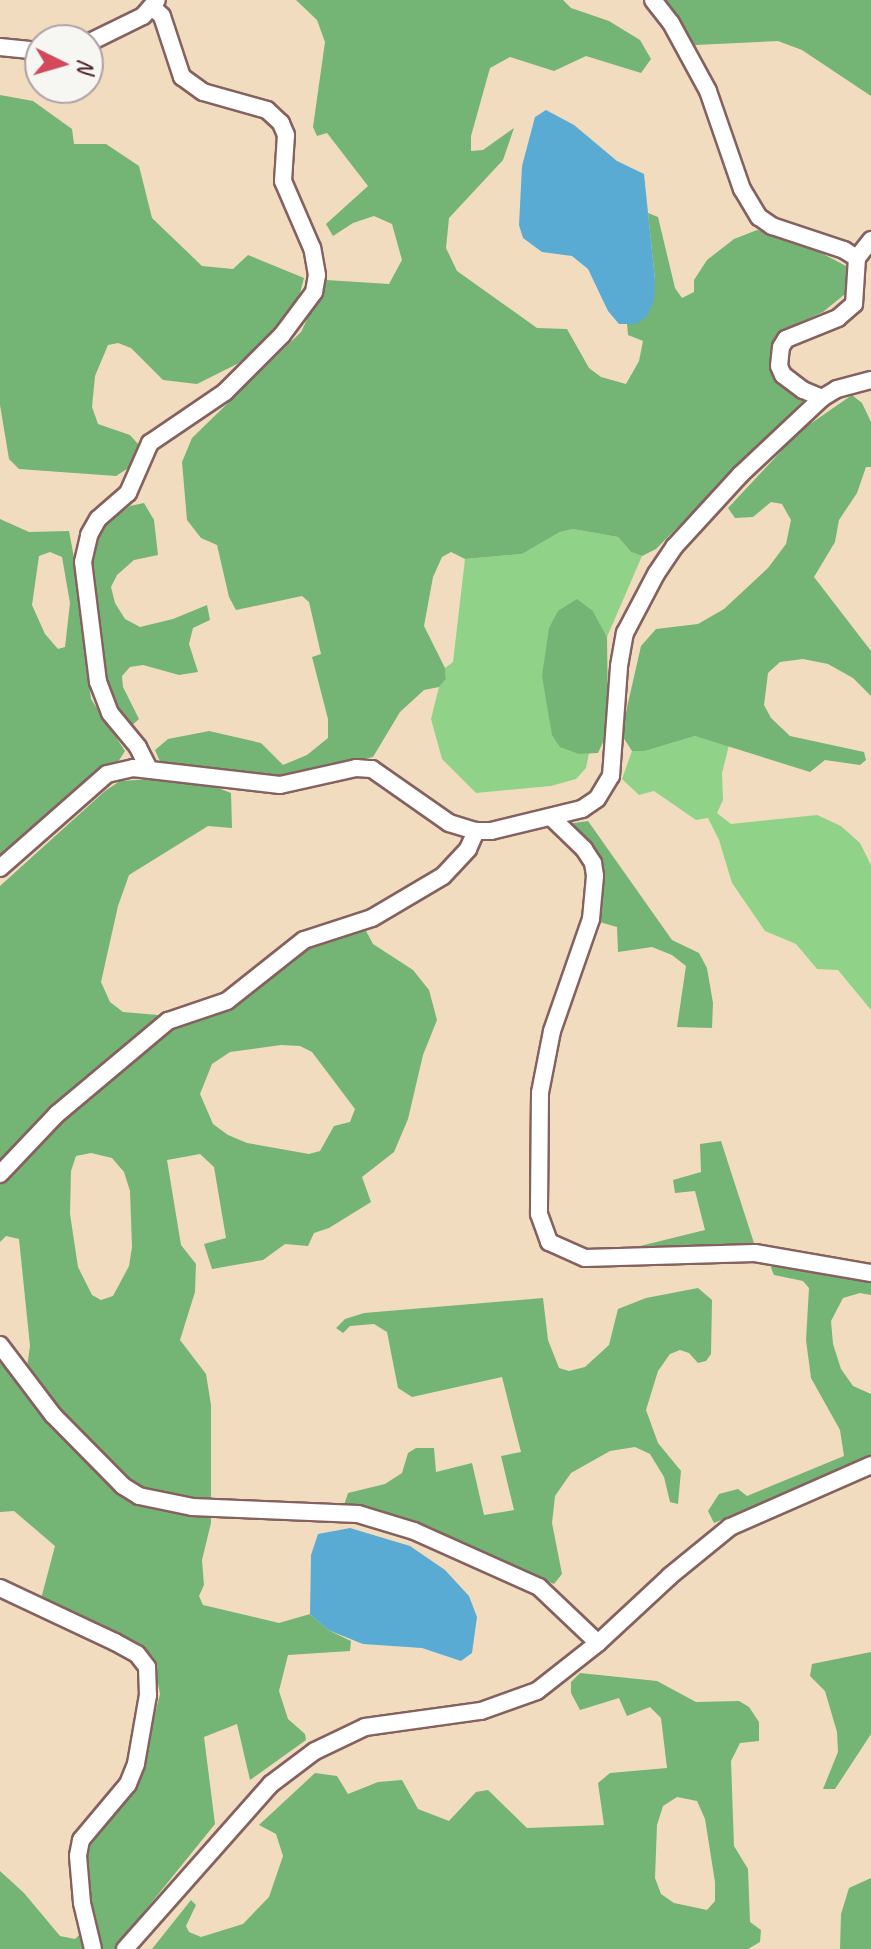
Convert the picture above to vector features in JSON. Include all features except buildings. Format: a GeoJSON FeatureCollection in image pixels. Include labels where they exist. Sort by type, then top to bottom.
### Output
{"type":"FeatureCollection","features":[{"type":"Feature","properties":{"kind":"street"},"geometry":{"type":"LineString","coordinates":[[653,0],[671,23],[708,91],[742,189],[759,217],[772,226],[828,243],[857,258]]}},
{"type":"Feature","properties":{"kind":"street"},"geometry":{"type":"LineString","coordinates":[[104,36],[125,27],[154,4],[162,16],[182,77],[203,92],[267,110],[281,123],[286,135],[283,181],[312,248],[317,275],[314,292],[300,316],[282,335],[225,392],[150,443],[128,493],[98,519],[89,535],[83,562],[98,682],[110,713],[138,747],[149,769]]}},
{"type":"Feature","properties":{"kind":"street"},"geometry":{"type":"LineString","coordinates":[[0,47],[24,49]]}},
{"type":"Feature","properties":{"kind":"street"},"geometry":{"type":"LineString","coordinates":[[822,398],[803,390],[783,375],[779,366],[781,347],[786,339],[838,318],[854,304],[857,258],[871,240]]}},
{"type":"Feature","properties":{"kind":"street"},"geometry":{"type":"LineString","coordinates":[[0,868],[107,774],[119,769],[149,769],[280,785],[356,768],[372,769],[449,823],[476,831],[552,818],[582,809],[606,786],[614,759],[619,666],[625,633],[656,574],[675,546],[740,475],[822,398],[837,389],[871,380]]}},
{"type":"Feature","properties":{"kind":"street"},"geometry":{"type":"LineString","coordinates":[[552,818],[584,849],[593,863],[595,876],[591,919],[552,1031],[540,1093],[537,1140],[539,1214],[549,1242],[585,1258],[755,1253],[871,1273]]}},
{"type":"Feature","properties":{"kind":"street"},"geometry":{"type":"LineString","coordinates":[[0,1174],[57,1114],[168,1021],[227,1001],[304,940],[372,918],[443,876],[468,849],[476,831]]}},
{"type":"Feature","properties":{"kind":"street"},"geometry":{"type":"LineString","coordinates":[[0,1345],[53,1415],[123,1486],[139,1496],[192,1507],[358,1514],[414,1531],[539,1587],[598,1643]]}},
{"type":"Feature","properties":{"kind":"street"},"geometry":{"type":"LineString","coordinates":[[125,1949],[250,1806],[292,1766],[315,1751],[365,1727],[501,1705],[537,1691],[598,1643],[670,1576],[730,1527],[871,1465]]}},
{"type":"Feature","properties":{"kind":"street"},"geometry":{"type":"LineString","coordinates":[[0,1588],[115,1642],[137,1654],[147,1667],[148,1695],[136,1764],[128,1784],[81,1840],[78,1856],[82,1903],[93,1949]]}},
{"type":"Feature","properties":{"kind":"green space"},"geometry":{"type":"Polygon","coordinates":[[[296,0],[563,0],[571,8],[609,21],[640,40],[651,59],[641,73],[586,56],[554,71],[510,57],[490,68],[471,136],[471,151],[483,150],[514,128],[503,160],[449,218],[446,248],[457,271],[537,328],[567,329],[589,368],[601,377],[626,384],[639,361],[643,341],[628,335],[627,324],[636,324],[655,280],[648,213],[658,217],[675,288],[682,298],[694,292],[694,280],[707,260],[734,239],[757,230],[790,237],[846,266],[849,280],[845,294],[823,312],[785,329],[776,346],[782,384],[804,400],[656,549],[642,556],[631,552],[618,537],[573,529],[560,532],[522,554],[465,559],[451,552],[442,557],[433,577],[424,626],[445,668],[446,679],[439,687],[424,690],[400,712],[373,757],[273,778],[161,764],[155,750],[168,739],[209,731],[261,743],[283,765],[307,755],[328,738],[328,719],[312,657],[321,654],[309,602],[302,596],[236,610],[229,597],[217,545],[201,538],[187,520],[182,462],[192,438],[301,332],[326,280],[389,284],[402,260],[392,224],[374,216],[353,223],[333,236],[326,224],[368,186],[327,133],[317,136],[313,127],[325,42],[317,20],[296,0]]]}},
{"type":"Feature","properties":{"kind":"green space"},"geometry":{"type":"Polygon","coordinates":[[[663,0],[871,0],[871,96],[802,50],[778,41],[695,45],[663,0]]]}},
{"type":"Feature","properties":{"kind":"green space"},"geometry":{"type":"Polygon","coordinates":[[[0,95],[24,99],[24,104],[37,104],[72,129],[74,144],[106,144],[139,166],[152,218],[202,266],[233,269],[248,255],[304,278],[297,305],[264,343],[237,364],[197,384],[163,380],[131,348],[118,343],[108,345],[95,376],[92,407],[98,424],[130,435],[139,445],[133,465],[116,476],[19,469],[9,459],[0,405],[0,95]]]}},
{"type":"Feature","properties":{"kind":"green space"},"geometry":{"type":"Polygon","coordinates":[[[852,395],[862,403],[871,422],[871,467],[866,467],[857,493],[839,520],[835,542],[814,577],[871,651],[871,696],[853,678],[828,664],[803,659],[780,662],[768,673],[764,705],[771,718],[790,736],[864,752],[866,760],[860,765],[825,760],[810,772],[695,736],[645,751],[632,751],[621,734],[641,646],[656,629],[698,624],[724,609],[768,568],[786,544],[791,520],[782,504],[771,502],[753,517],[735,518],[728,508],[800,431],[852,395]]]}},
{"type":"Feature","properties":{"kind":"green space"},"geometry":{"type":"Polygon","coordinates":[[[144,503],[154,520],[158,555],[134,560],[117,575],[111,587],[115,603],[125,619],[140,627],[173,619],[207,605],[210,620],[193,628],[189,644],[198,672],[179,675],[143,665],[130,667],[122,676],[123,687],[139,719],[130,727],[116,710],[103,668],[89,563],[96,532],[130,506],[144,503]]]}},
{"type":"Feature","properties":{"kind":"green space"},"geometry":{"type":"Polygon","coordinates":[[[0,519],[29,532],[69,531],[81,595],[91,699],[125,751],[118,762],[94,771],[68,800],[0,860],[0,519]],[[50,552],[39,556],[32,605],[45,634],[58,649],[65,647],[70,603],[62,557],[50,552]]]}},
{"type":"Feature","properties":{"kind":"green space"},"geometry":{"type":"Polygon","coordinates":[[[573,529],[618,537],[631,552],[642,556],[607,637],[593,611],[578,754],[589,753],[586,768],[576,779],[551,786],[476,793],[442,759],[431,719],[439,687],[446,679],[445,668],[453,662],[465,559],[522,554],[560,532],[573,529]]]}},
{"type":"Feature","properties":{"kind":"green space"},"geometry":{"type":"Polygon","coordinates":[[[577,599],[593,611],[607,637],[608,712],[598,753],[579,754],[560,747],[552,735],[542,676],[549,628],[558,611],[577,599]]]}},
{"type":"Feature","properties":{"kind":"green space"},"geometry":{"type":"Polygon","coordinates":[[[695,736],[729,745],[722,773],[723,800],[717,813],[731,824],[817,815],[841,826],[860,843],[871,865],[871,1010],[838,970],[817,969],[796,944],[765,931],[732,883],[719,840],[708,818],[696,820],[654,791],[639,795],[622,779],[632,751],[645,751],[695,736]]]}},
{"type":"Feature","properties":{"kind":"green space"},"geometry":{"type":"Polygon","coordinates":[[[153,779],[218,788],[231,793],[232,828],[208,826],[129,875],[118,906],[101,982],[110,1002],[123,1012],[158,1015],[169,1029],[303,949],[365,929],[373,944],[413,970],[429,990],[437,1020],[423,1055],[408,1119],[394,1152],[362,1177],[371,1202],[329,1228],[314,1233],[308,1246],[285,1244],[263,1260],[212,1269],[204,1244],[226,1238],[214,1167],[200,1154],[167,1160],[181,1245],[196,1264],[195,1292],[180,1340],[206,1374],[211,1405],[211,1523],[202,1560],[204,1585],[199,1596],[203,1605],[279,1623],[310,1614],[328,1630],[351,1641],[350,1651],[288,1655],[279,1691],[288,1719],[305,1734],[306,1740],[250,1780],[237,1724],[204,1737],[215,1824],[114,1949],[0,1949],[0,1871],[24,1893],[60,1936],[75,1939],[90,1925],[86,1853],[95,1831],[121,1809],[137,1783],[160,1694],[153,1657],[141,1644],[108,1633],[41,1599],[55,1546],[14,1511],[0,1512],[0,1355],[15,1375],[27,1367],[30,1346],[19,1239],[6,1236],[0,1242],[0,886],[120,781],[153,779]],[[281,1045],[230,1052],[212,1064],[200,1094],[213,1124],[228,1135],[247,1143],[309,1154],[320,1151],[334,1126],[350,1122],[355,1109],[312,1052],[300,1046],[281,1045]],[[91,1153],[76,1156],[71,1171],[70,1214],[78,1267],[92,1295],[101,1300],[113,1296],[129,1266],[132,1247],[130,1191],[124,1172],[112,1158],[91,1153]]]}},
{"type":"Feature","properties":{"kind":"green space"},"geometry":{"type":"Polygon","coordinates":[[[588,821],[672,940],[699,953],[707,968],[713,1003],[712,1028],[677,1027],[686,966],[672,955],[652,947],[618,952],[617,927],[596,921],[600,878],[567,824],[588,821]]]}},
{"type":"Feature","properties":{"kind":"green space"},"geometry":{"type":"Polygon","coordinates":[[[721,1141],[754,1243],[644,1254],[640,1246],[705,1230],[695,1191],[675,1193],[673,1180],[701,1172],[700,1144],[721,1141]]]}},
{"type":"Feature","properties":{"kind":"green space"},"geometry":{"type":"Polygon","coordinates":[[[775,1260],[871,1279],[871,1295],[860,1293],[843,1298],[831,1321],[833,1344],[841,1369],[853,1386],[871,1394],[871,1456],[714,1523],[708,1511],[719,1494],[738,1489],[747,1496],[844,1456],[840,1430],[811,1378],[806,1340],[809,1288],[803,1281],[774,1275],[771,1268],[775,1260]]]}},
{"type":"Feature","properties":{"kind":"green space"},"geometry":{"type":"Polygon","coordinates":[[[698,1288],[712,1300],[711,1354],[706,1361],[698,1363],[689,1353],[680,1350],[670,1354],[658,1371],[646,1410],[658,1443],[681,1471],[678,1504],[670,1502],[664,1477],[650,1454],[635,1447],[610,1451],[571,1473],[555,1496],[552,1523],[562,1574],[554,1584],[411,1523],[344,1505],[348,1493],[385,1484],[402,1473],[408,1453],[416,1448],[434,1448],[436,1472],[472,1463],[484,1515],[514,1510],[501,1456],[521,1452],[502,1377],[412,1397],[398,1388],[387,1332],[374,1324],[350,1326],[343,1333],[336,1328],[345,1319],[364,1313],[543,1298],[548,1340],[559,1368],[569,1371],[585,1367],[609,1345],[618,1309],[646,1298],[698,1288]]]}},
{"type":"Feature","properties":{"kind":"green space"},"geometry":{"type":"Polygon","coordinates":[[[871,1652],[871,1734],[835,1789],[823,1789],[838,1752],[837,1732],[825,1691],[810,1676],[812,1664],[871,1652]]]}},
{"type":"Feature","properties":{"kind":"green space"},"geometry":{"type":"Polygon","coordinates":[[[580,1673],[657,1681],[696,1702],[739,1701],[749,1707],[759,1722],[759,1741],[740,1743],[731,1761],[734,1846],[748,1869],[750,1922],[761,1930],[760,1942],[748,1949],[152,1949],[191,1900],[196,1905],[186,1926],[189,1932],[201,1937],[243,1924],[269,1897],[283,1856],[276,1834],[259,1825],[315,1773],[337,1776],[348,1794],[378,1782],[402,1780],[418,1809],[449,1821],[476,1792],[488,1790],[527,1828],[604,1825],[598,1783],[610,1773],[667,1768],[661,1718],[650,1707],[627,1716],[619,1698],[580,1710],[571,1693],[571,1682],[580,1673]],[[677,1797],[663,1806],[657,1825],[655,1878],[661,1894],[674,1903],[707,1910],[715,1901],[715,1882],[705,1819],[697,1801],[677,1797]]]}},
{"type":"Feature","properties":{"kind":"green space"},"geometry":{"type":"Polygon","coordinates":[[[871,1878],[871,1949],[840,1949],[841,1914],[849,1888],[871,1878]]]}},
{"type":"Feature","properties":{"kind":"water"},"geometry":{"type":"Polygon","coordinates":[[[546,110],[574,125],[617,161],[644,174],[655,280],[654,300],[647,316],[636,324],[619,324],[608,311],[588,269],[572,256],[542,252],[523,238],[519,225],[522,166],[535,117],[546,110]]]}},
{"type":"Feature","properties":{"kind":"water"},"geometry":{"type":"Polygon","coordinates":[[[350,1528],[410,1546],[445,1570],[469,1596],[477,1617],[472,1653],[461,1661],[422,1648],[363,1644],[328,1630],[310,1614],[311,1555],[318,1534],[350,1528]]]}}]}
